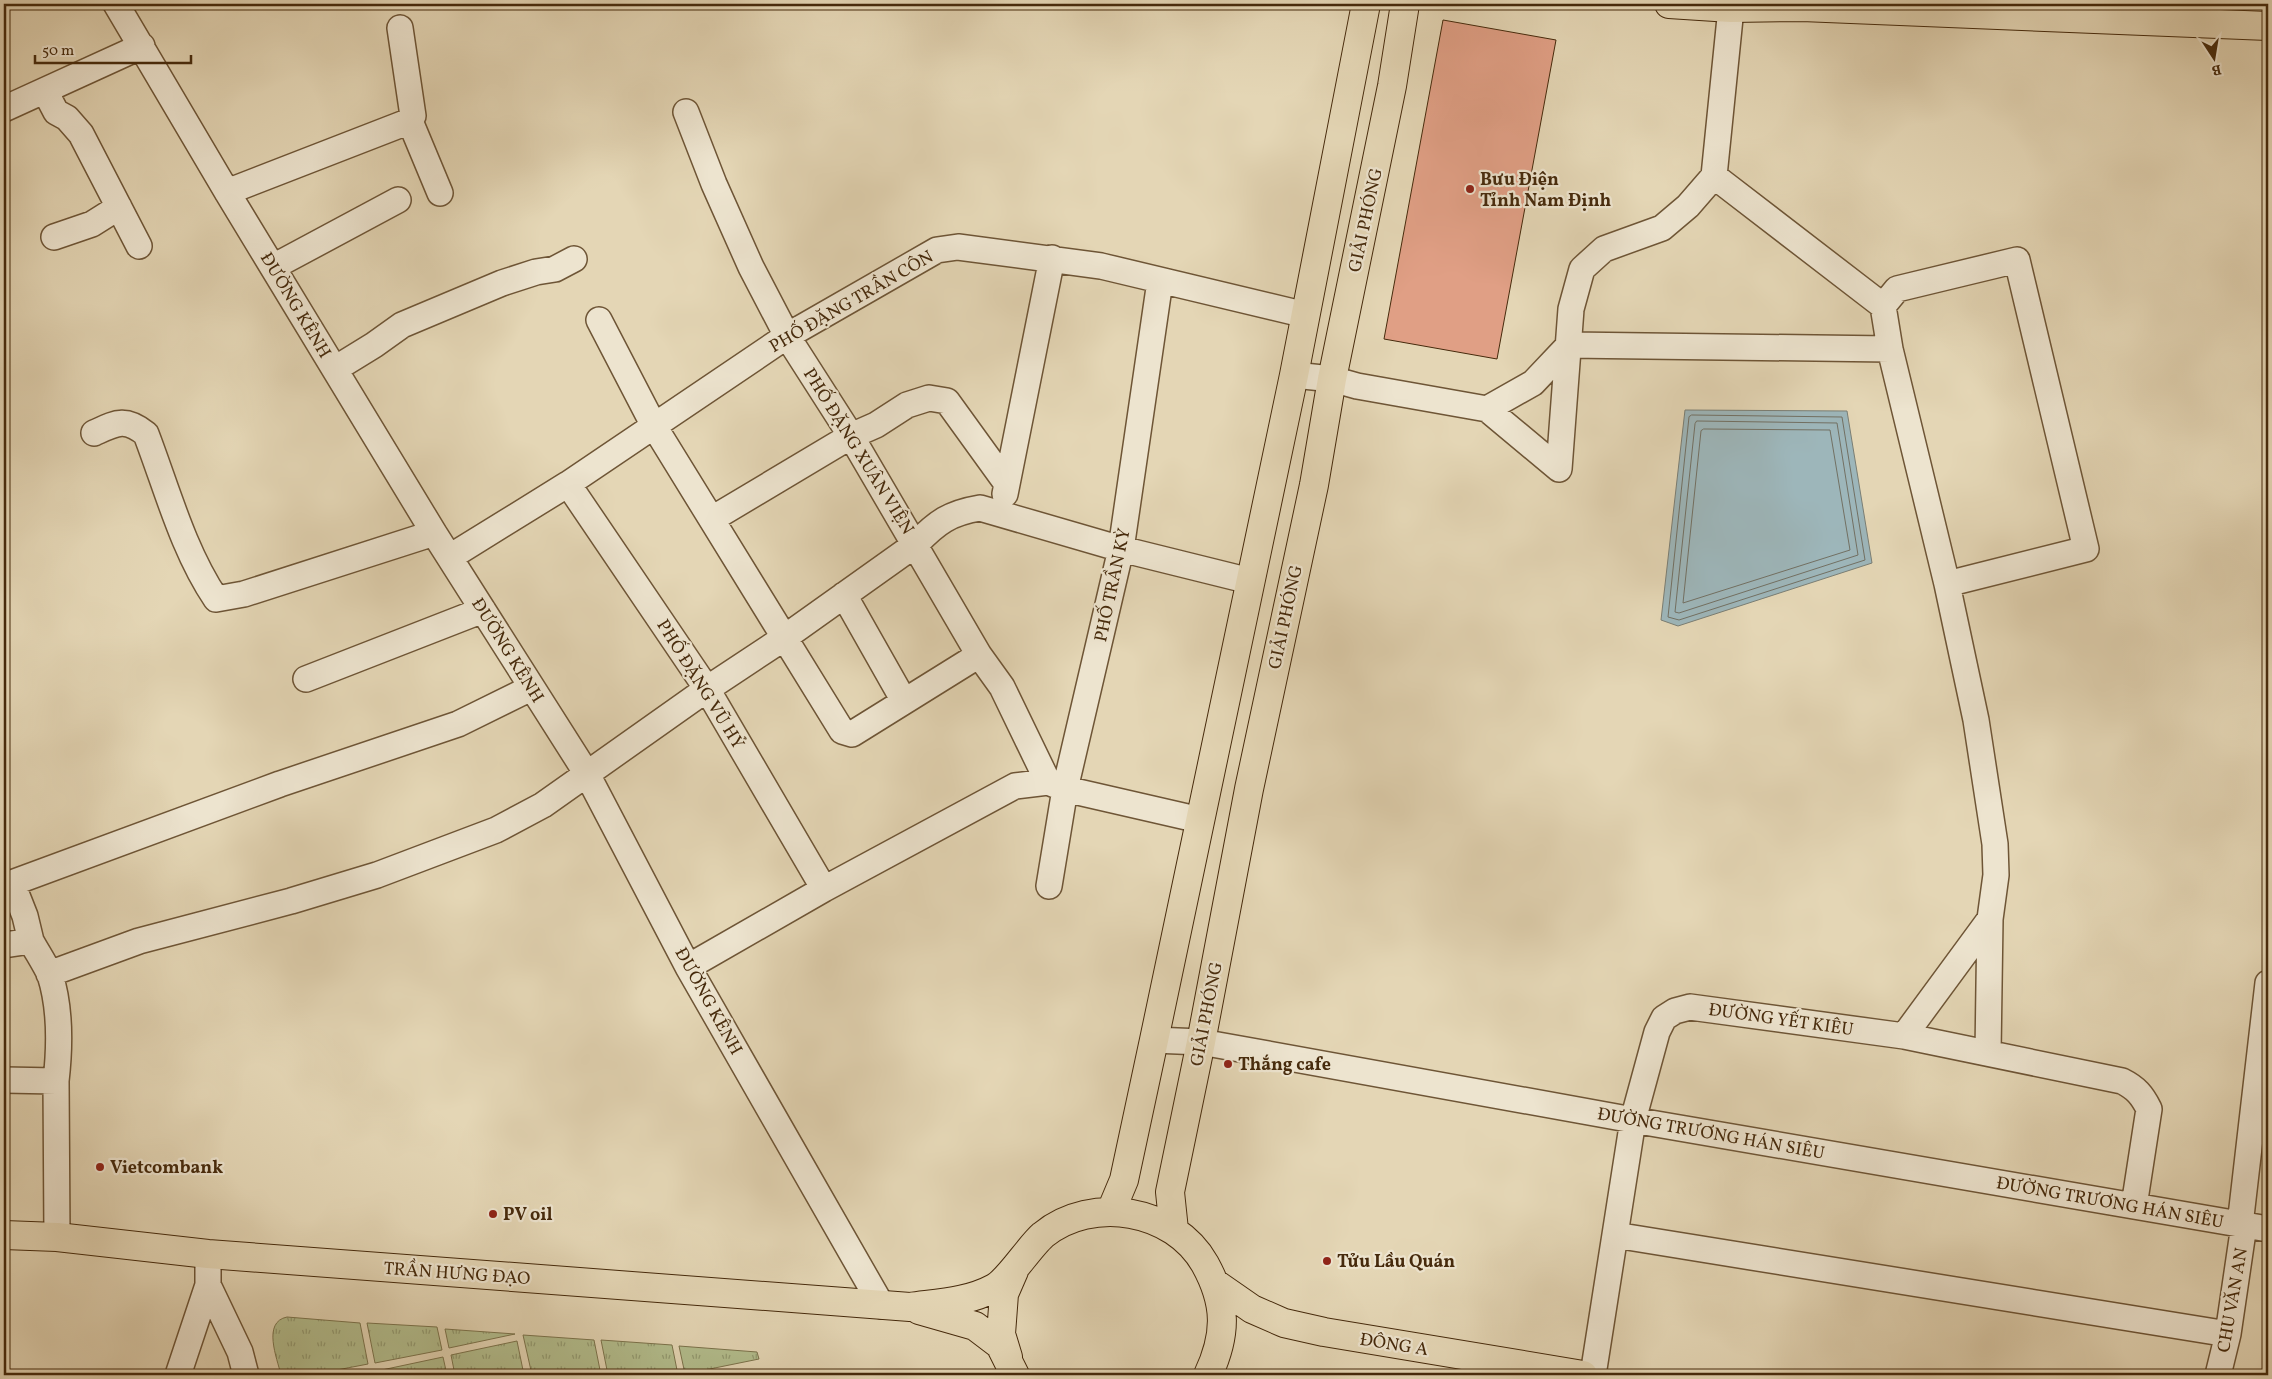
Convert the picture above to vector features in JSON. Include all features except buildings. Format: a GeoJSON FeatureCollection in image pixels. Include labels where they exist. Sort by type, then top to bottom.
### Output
{"type":"FeatureCollection","features":[{"type":"Feature","properties":{"kind":"main road"},"geometry":{"type":"LineString","coordinates":[[1111,1211],[1124,1180],[1154,1040],[1294,374],[1366,4]]}},
{"type":"Feature","properties":{"kind":"main road","name":"GIẢI PHÓNG"},"geometry":{"type":"LineString","coordinates":[[1174,1230],[1170,1192],[1201,1042],[1249,788],[1314,485],[1332,379],[1392,86],[1405,4]]}},
{"type":"Feature","properties":{"kind":"main road"},"geometry":{"type":"LineString","coordinates":[[1669,4],[1731,8],[1802,7],[2268,26]]}},
{"type":"Feature","properties":{"kind":"main road"},"geometry":{"type":"LineString","coordinates":[[910,1307],[973,1298],[997,1286],[1044,1234],[1075,1217],[1111,1211],[1139,1214],[1174,1230],[1200,1254],[1216,1284],[1223,1318],[1218,1352],[1208,1375]]}},
{"type":"Feature","properties":{"kind":"main road","name":"TRẦN HƯNG ĐẠO"},"geometry":{"type":"LineString","coordinates":[[4,1235],[57,1237],[208,1254],[910,1307]]}},
{"type":"Feature","properties":{"kind":"main road"},"geometry":{"type":"LineString","coordinates":[[1013,1374],[1001,1334],[1004,1294],[1019,1260]]}},
{"type":"Feature","properties":{"kind":"main road","name":"ĐÔNG A"},"geometry":{"type":"LineString","coordinates":[[1216,1284],[1252,1309],[1284,1323],[1324,1332],[1583,1375]]}},
{"type":"Feature","properties":{"kind":"main road"},"geometry":{"type":"LineString","coordinates":[[910,1307],[975,1326],[1000,1345],[1013,1374]]}},
{"type":"Feature","properties":{"kind":"street","name":"ĐƯỜNG KÊNH"},"geometry":{"type":"LineString","coordinates":[[116,4],[227,192],[434,533],[587,774],[688,967],[882,1306]]}},
{"type":"Feature","properties":{"kind":"street"},"geometry":{"type":"LineString","coordinates":[[1294,374],[1332,379],[1357,386],[1487,409],[1559,468],[1571,309],[1582,269],[1604,249],[1662,228],[1688,206],[1714,176],[1731,8]]}},
{"type":"Feature","properties":{"kind":"street"},"geometry":{"type":"LineString","coordinates":[[227,192],[410,121],[413,116],[400,28]]}},
{"type":"Feature","properties":{"kind":"street"},"geometry":{"type":"LineString","coordinates":[[4,109],[142,46]]}},
{"type":"Feature","properties":{"kind":"street"},"geometry":{"type":"LineString","coordinates":[[45,91],[56,112],[67,118],[81,134],[140,246]]}},
{"type":"Feature","properties":{"kind":"street","name":"PHỐ ĐẶNG XUÂN VIỆN"},"geometry":{"type":"LineString","coordinates":[[686,112],[714,184],[751,267],[787,336],[852,436],[979,654],[1002,687],[1056,785]]}},
{"type":"Feature","properties":{"kind":"street"},"geometry":{"type":"LineString","coordinates":[[410,121],[440,193]]}},
{"type":"Feature","properties":{"kind":"street"},"geometry":{"type":"LineString","coordinates":[[1714,176],[1883,306],[1890,349],[1947,584],[1976,720],[1995,844],[1996,875],[1990,920],[1988,1053]]}},
{"type":"Feature","properties":{"kind":"street"},"geometry":{"type":"LineString","coordinates":[[273,267],[398,200]]}},
{"type":"Feature","properties":{"kind":"street"},"geometry":{"type":"LineString","coordinates":[[54,237],[92,224],[119,207]]}},
{"type":"Feature","properties":{"kind":"street","name":"PHỐ ĐẶNG TRẦN CÔN"},"geometry":{"type":"LineString","coordinates":[[450,557],[568,484],[787,336],[944,248],[958,247],[1101,266],[1306,315]]}},
{"type":"Feature","properties":{"kind":"street"},"geometry":{"type":"LineString","coordinates":[[1002,514],[1052,258]]}},
{"type":"Feature","properties":{"kind":"street"},"geometry":{"type":"LineString","coordinates":[[335,369],[402,325],[502,283],[536,272],[555,269],[574,259]]}},
{"type":"Feature","properties":{"kind":"street"},"geometry":{"type":"LineString","coordinates":[[1883,306],[1896,289],[2017,260],[2086,549],[1947,584]]}},
{"type":"Feature","properties":{"kind":"street","name":"PHỐ TRẦN KỲ"},"geometry":{"type":"LineString","coordinates":[[1049,886],[1056,785],[1122,549],[1160,281]]}},
{"type":"Feature","properties":{"kind":"street"},"geometry":{"type":"LineString","coordinates":[[599,320],[654,426],[842,731],[852,734],[979,654]]}},
{"type":"Feature","properties":{"kind":"street"},"geometry":{"type":"LineString","coordinates":[[1487,409],[1533,383],[1569,345],[1890,349]]}},
{"type":"Feature","properties":{"kind":"street"},"geometry":{"type":"LineString","coordinates":[[712,519],[852,436],[876,425],[907,405],[929,398],[947,400],[1007,484]]}},
{"type":"Feature","properties":{"kind":"street"},"geometry":{"type":"LineString","coordinates":[[94,433],[120,422],[135,425],[146,434],[186,539],[207,586],[216,600],[244,594],[434,533]]}},
{"type":"Feature","properties":{"kind":"street","name":"PHỐ ĐẶNG VŨ HỶ"},"geometry":{"type":"LineString","coordinates":[[568,484],[707,688],[824,889]]}},
{"type":"Feature","properties":{"kind":"street"},"geometry":{"type":"LineString","coordinates":[[49,974],[139,941],[291,901],[377,875],[496,830],[543,805],[707,688],[784,638],[916,544],[930,530],[958,511],[980,508],[1122,549],[1250,581]]}},
{"type":"Feature","properties":{"kind":"street"},"geometry":{"type":"LineString","coordinates":[[844,595],[904,701]]}},
{"type":"Feature","properties":{"kind":"street"},"geometry":{"type":"LineString","coordinates":[[306,679],[484,610]]}},
{"type":"Feature","properties":{"kind":"street"},"geometry":{"type":"LineString","coordinates":[[57,1237],[56,1080],[60,1043],[55,996],[49,974],[30,941],[25,916],[8,875],[458,724],[532,688]]}},
{"type":"Feature","properties":{"kind":"street"},"geometry":{"type":"LineString","coordinates":[[688,967],[824,889],[900,850],[1015,786],[1056,785],[1200,820]]}},
{"type":"Feature","properties":{"kind":"street"},"geometry":{"type":"LineString","coordinates":[[1904,1036],[1990,920]]}},
{"type":"Feature","properties":{"kind":"street"},"geometry":{"type":"LineString","coordinates":[[4,945],[30,941]]}},
{"type":"Feature","properties":{"kind":"street","name":"CHU VĂN AN"},"geometry":{"type":"LineString","coordinates":[[2218,1375],[2228,1334],[2242,1225],[2268,983]]}},
{"type":"Feature","properties":{"kind":"street","name":"ĐƯỜNG YẾT KIÊU"},"geometry":{"type":"LineString","coordinates":[[1593,1375],[1633,1120],[1657,1032],[1664,1018],[1675,1011],[1690,1007],[1904,1036],[2122,1081],[2134,1087],[2143,1096],[2149,1109],[2134,1206]]}},
{"type":"Feature","properties":{"kind":"street","name":"ĐƯỜNG TRƯƠNG HÁN SIÊU"},"geometry":{"type":"LineString","coordinates":[[1154,1040],[1201,1042],[1633,1120],[2268,1229]]}},
{"type":"Feature","properties":{"kind":"street"},"geometry":{"type":"LineString","coordinates":[[4,1080],[56,1080]]}},
{"type":"Feature","properties":{"kind":"street"},"geometry":{"type":"LineString","coordinates":[[1615,1236],[2228,1334]]}},
{"type":"Feature","properties":{"kind":"street"},"geometry":{"type":"LineString","coordinates":[[178,1375],[208,1285],[208,1254]]}},
{"type":"Feature","properties":{"kind":"street"},"geometry":{"type":"LineString","coordinates":[[208,1285],[240,1352],[246,1375]]}},
{"type":"Feature","properties":{"kind":"green space"},"geometry":{"type":"Polygon","coordinates":[[[287,1317],[360,1323],[368,1364],[311,1375],[281,1375],[273,1342],[273,1333],[279,1320],[287,1317]]]}},
{"type":"Feature","properties":{"kind":"green space"},"geometry":{"type":"Polygon","coordinates":[[[367,1323],[437,1327],[442,1350],[375,1363],[367,1323]]]}},
{"type":"Feature","properties":{"kind":"green space"},"geometry":{"type":"Polygon","coordinates":[[[445,1329],[515,1334],[449,1348],[445,1329]]]}},
{"type":"Feature","properties":{"kind":"green space"},"geometry":{"type":"Polygon","coordinates":[[[523,1335],[594,1340],[601,1375],[532,1375],[523,1335]]]}},
{"type":"Feature","properties":{"kind":"green space"},"geometry":{"type":"Polygon","coordinates":[[[601,1340],[672,1345],[678,1375],[608,1375],[601,1340]]]}},
{"type":"Feature","properties":{"kind":"green space"},"geometry":{"type":"Polygon","coordinates":[[[517,1341],[524,1375],[455,1375],[451,1355],[517,1341]]]}},
{"type":"Feature","properties":{"kind":"green space"},"geometry":{"type":"Polygon","coordinates":[[[679,1346],[757,1352],[759,1359],[685,1374],[679,1346]]]}},
{"type":"Feature","properties":{"kind":"green space"},"geometry":{"type":"Polygon","coordinates":[[[443,1357],[447,1375],[378,1375],[377,1371],[443,1357]]]}},
{"type":"Feature","properties":{"kind":"water"},"geometry":{"type":"Polygon","coordinates":[[[1685,410],[1847,411],[1872,563],[1678,626],[1661,620],[1685,410]]]}},
{"type":"Feature","properties":{"kind":"place","name":"Bưu Điện Tỉnh Nam Định"},"geometry":{"type":"Point","coordinates":[1470,189]}},
{"type":"Feature","properties":{"kind":"place","name":"Thắng cafe"},"geometry":{"type":"Point","coordinates":[1228,1064]}},
{"type":"Feature","properties":{"kind":"place","name":"Vietcombank"},"geometry":{"type":"Point","coordinates":[100,1167]}},
{"type":"Feature","properties":{"kind":"place","name":"PV oil"},"geometry":{"type":"Point","coordinates":[493,1214]}},
{"type":"Feature","properties":{"kind":"place","name":"Tửu Lầu Quán"},"geometry":{"type":"Point","coordinates":[1327,1261]}}]}
